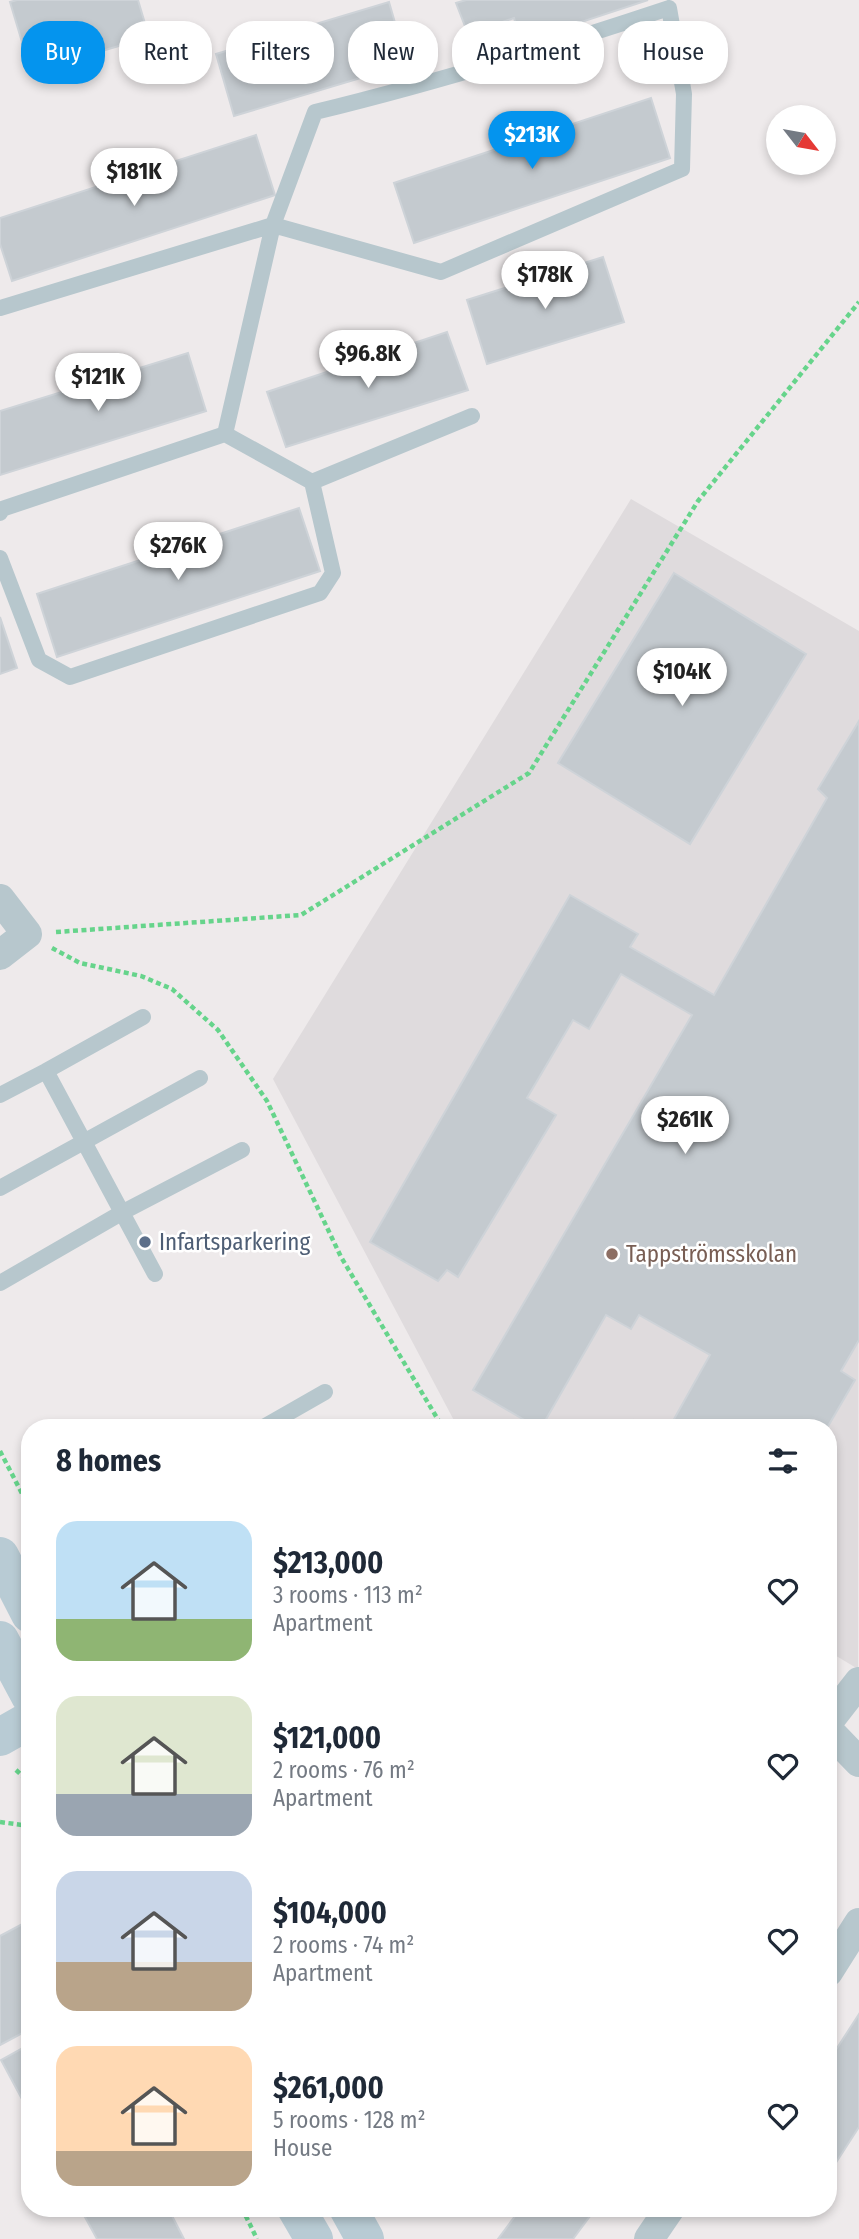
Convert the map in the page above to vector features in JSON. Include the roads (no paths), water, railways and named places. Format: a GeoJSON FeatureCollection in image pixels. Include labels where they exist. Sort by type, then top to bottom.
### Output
{"type":"FeatureCollection","features":[{"type":"Feature","properties":{"kind":"main road"},"geometry":{"type":"LineString","coordinates":[[0,1556],[21,1597]]}},
{"type":"Feature","properties":{"kind":"main road"},"geometry":{"type":"LineString","coordinates":[[0,1640],[21,1679]]}},
{"type":"Feature","properties":{"kind":"main road"},"geometry":{"type":"LineString","coordinates":[[5,1750],[21,1731]]}},
{"type":"Feature","properties":{"kind":"main road"},"geometry":{"type":"LineString","coordinates":[[301,2217],[314,2239]]}},
{"type":"Feature","properties":{"kind":"main road"},"geometry":{"type":"LineString","coordinates":[[353,2217],[365,2239]]}},
{"type":"Feature","properties":{"kind":"street"},"geometry":{"type":"LineString","coordinates":[[0,899],[27,934],[0,955]]}},
{"type":"Feature","properties":{"kind":"street"},"geometry":{"type":"LineString","coordinates":[[837,1710],[859,1682]]}},
{"type":"Feature","properties":{"kind":"street"},"geometry":{"type":"LineString","coordinates":[[837,1739],[859,1762]]}},
{"type":"Feature","properties":{"kind":"street"},"geometry":{"type":"LineString","coordinates":[[837,1958],[859,1923]]}},
{"type":"Feature","properties":{"kind":"street"},"geometry":{"type":"LineString","coordinates":[[649,2239],[664,2217]]}},
{"type":"Feature","properties":{"kind":"lane"},"geometry":{"type":"LineString","coordinates":[[0,309],[273,225],[441,272],[682,169],[684,94],[669,8],[588,35],[369,99],[315,112],[273,225],[225,434]]}},
{"type":"Feature","properties":{"kind":"lane"},"geometry":{"type":"LineString","coordinates":[[312,482],[472,416]]}},
{"type":"Feature","properties":{"kind":"lane"},"geometry":{"type":"LineString","coordinates":[[0,513],[2,509],[225,434],[312,482],[333,573],[320,593],[70,677],[39,660],[0,558]]}},
{"type":"Feature","properties":{"kind":"lane"},"geometry":{"type":"LineString","coordinates":[[0,1095],[143,1017]]}},
{"type":"Feature","properties":{"kind":"lane"},"geometry":{"type":"LineString","coordinates":[[46,1070],[155,1274]]}},
{"type":"Feature","properties":{"kind":"lane"},"geometry":{"type":"LineString","coordinates":[[0,1188],[200,1078]]}},
{"type":"Feature","properties":{"kind":"lane"},"geometry":{"type":"LineString","coordinates":[[0,1283],[122,1212],[242,1150]]}},
{"type":"Feature","properties":{"kind":"lane"},"geometry":{"type":"LineString","coordinates":[[278,1419],[325,1392]]}},
{"type":"Feature","properties":{"kind":"place","name":"Infartsparkering"},"geometry":{"type":"Point","coordinates":[145,1242]}},
{"type":"Feature","properties":{"kind":"place","name":"Tappströmsskolan"},"geometry":{"type":"Point","coordinates":[612,1254]}}]}
